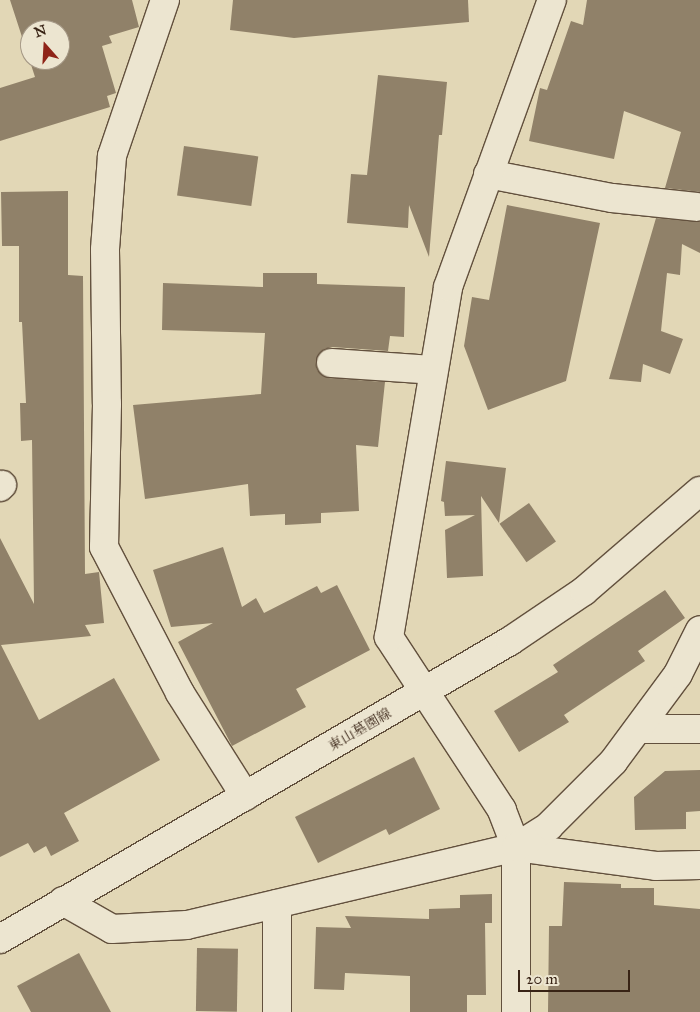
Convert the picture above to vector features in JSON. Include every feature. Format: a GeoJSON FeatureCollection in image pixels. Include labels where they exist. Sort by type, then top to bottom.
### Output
{"type":"FeatureCollection","features":[{"type":"Feature","properties":{"kind":"street"},"geometry":{"type":"LineString","coordinates":[[165,0],[112,156],[105,250],[108,404],[104,547],[180,693],[245,796]]}},
{"type":"Feature","properties":{"kind":"street"},"geometry":{"type":"LineString","coordinates":[[516,1012],[516,847],[502,810],[389,637],[448,287],[552,0]]}},
{"type":"Feature","properties":{"kind":"street"},"geometry":{"type":"LineString","coordinates":[[488,174],[612,198],[697,207]]}},
{"type":"Feature","properties":{"kind":"street"},"geometry":{"type":"LineString","coordinates":[[331,363],[433,370]]}},
{"type":"Feature","properties":{"kind":"street","name":"東山墓園線"},"geometry":{"type":"LineString","coordinates":[[0,939],[510,641],[584,591],[700,492]]}},
{"type":"Feature","properties":{"kind":"street"},"geometry":{"type":"LineString","coordinates":[[63,901],[112,929],[186,925],[516,847],[549,826],[640,729],[678,674],[700,630]]}},
{"type":"Feature","properties":{"kind":"street"},"geometry":{"type":"LineString","coordinates":[[640,729],[700,729]]}},
{"type":"Feature","properties":{"kind":"street"},"geometry":{"type":"LineString","coordinates":[[516,847],[656,866],[700,866]]}},
{"type":"Feature","properties":{"kind":"street"},"geometry":{"type":"LineString","coordinates":[[277,904],[277,1012]]}},
{"type":"Feature","properties":{"kind":"building"},"geometry":{"type":"Polygon","coordinates":[[[10,0],[132,0],[139,27],[109,36],[112,43],[102,46],[116,93],[107,96],[110,107],[0,141],[0,88],[35,77],[33,70],[70,70],[70,20],[20,20],[20,31],[10,0]]]}},
{"type":"Feature","properties":{"kind":"building"},"geometry":{"type":"Polygon","coordinates":[[[233,0],[468,0],[469,22],[294,38],[230,30],[233,0]]]}},
{"type":"Feature","properties":{"kind":"building"},"geometry":{"type":"Polygon","coordinates":[[[587,0],[700,0],[700,192],[665,188],[681,132],[624,111],[614,159],[529,141],[540,88],[547,90],[571,21],[583,25],[587,0]]]}},
{"type":"Feature","properties":{"kind":"building"},"geometry":{"type":"Polygon","coordinates":[[[378,75],[447,82],[442,135],[439,135],[429,257],[409,205],[408,228],[347,223],[351,174],[367,175],[378,75]]]}},
{"type":"Feature","properties":{"kind":"building"},"geometry":{"type":"Polygon","coordinates":[[[184,146],[258,156],[251,206],[177,196],[184,146]]]}},
{"type":"Feature","properties":{"kind":"building"},"geometry":{"type":"Polygon","coordinates":[[[68,191],[68,275],[83,276],[85,574],[99,572],[104,623],[85,625],[91,636],[1,645],[39,720],[114,678],[160,760],[64,813],[79,841],[51,856],[46,846],[34,853],[28,843],[0,857],[0,538],[34,604],[32,440],[21,441],[20,403],[26,403],[22,322],[19,322],[19,246],[2,246],[1,192],[68,191]]]}},
{"type":"Feature","properties":{"kind":"building"},"geometry":{"type":"Polygon","coordinates":[[[507,205],[600,223],[566,381],[488,410],[464,346],[472,297],[489,300],[507,205]]]}},
{"type":"Feature","properties":{"kind":"building"},"geometry":{"type":"Polygon","coordinates":[[[656,218],[700,222],[700,253],[682,244],[680,275],[667,273],[661,331],[683,339],[670,374],[643,364],[641,382],[609,379],[656,218]]]}},
{"type":"Feature","properties":{"kind":"building"},"geometry":{"type":"Polygon","coordinates":[[[263,273],[317,273],[317,284],[405,287],[404,337],[390,336],[388,351],[332,347],[324,349],[316,361],[317,370],[329,378],[385,382],[378,447],[356,445],[359,511],[321,513],[321,523],[285,525],[285,514],[250,516],[248,484],[145,499],[133,405],[261,394],[265,333],[162,330],[163,283],[263,287],[263,273]]]}},
{"type":"Feature","properties":{"kind":"building"},"geometry":{"type":"Polygon","coordinates":[[[446,461],[506,468],[499,523],[481,496],[483,576],[447,578],[445,530],[475,515],[445,516],[444,502],[441,501],[446,461]]]}},
{"type":"Feature","properties":{"kind":"building"},"geometry":{"type":"Polygon","coordinates":[[[529,503],[556,542],[526,562],[500,524],[529,503]]]}},
{"type":"Feature","properties":{"kind":"building"},"geometry":{"type":"Polygon","coordinates":[[[223,547],[242,607],[256,598],[264,613],[317,586],[321,593],[337,585],[370,650],[296,689],[306,707],[232,746],[178,642],[213,623],[171,627],[153,570],[223,547]]]}},
{"type":"Feature","properties":{"kind":"building"},"geometry":{"type":"Polygon","coordinates":[[[665,590],[685,618],[638,651],[645,661],[564,715],[569,722],[519,752],[494,711],[558,672],[553,665],[665,590]]]}},
{"type":"Feature","properties":{"kind":"building"},"geometry":{"type":"Polygon","coordinates":[[[414,757],[440,809],[389,835],[386,829],[318,863],[295,817],[414,757]]]}},
{"type":"Feature","properties":{"kind":"building"},"geometry":{"type":"Polygon","coordinates":[[[700,770],[700,811],[686,812],[686,829],[635,830],[634,797],[665,771],[700,770]]]}},
{"type":"Feature","properties":{"kind":"building"},"geometry":{"type":"Polygon","coordinates":[[[564,882],[621,884],[621,888],[654,888],[654,905],[700,909],[700,1012],[548,1012],[549,926],[562,926],[564,882]]]}},
{"type":"Feature","properties":{"kind":"building"},"geometry":{"type":"Polygon","coordinates":[[[492,894],[492,923],[485,923],[486,995],[467,995],[467,1012],[410,1012],[410,976],[345,973],[344,990],[314,989],[316,927],[351,928],[345,916],[429,919],[429,909],[460,908],[460,895],[492,894]]]}},
{"type":"Feature","properties":{"kind":"building"},"geometry":{"type":"Polygon","coordinates":[[[197,948],[238,949],[237,1012],[196,1011],[197,948]]]}},
{"type":"Feature","properties":{"kind":"building"},"geometry":{"type":"Polygon","coordinates":[[[79,953],[111,1012],[31,1012],[17,986],[79,953]]]}}]}
